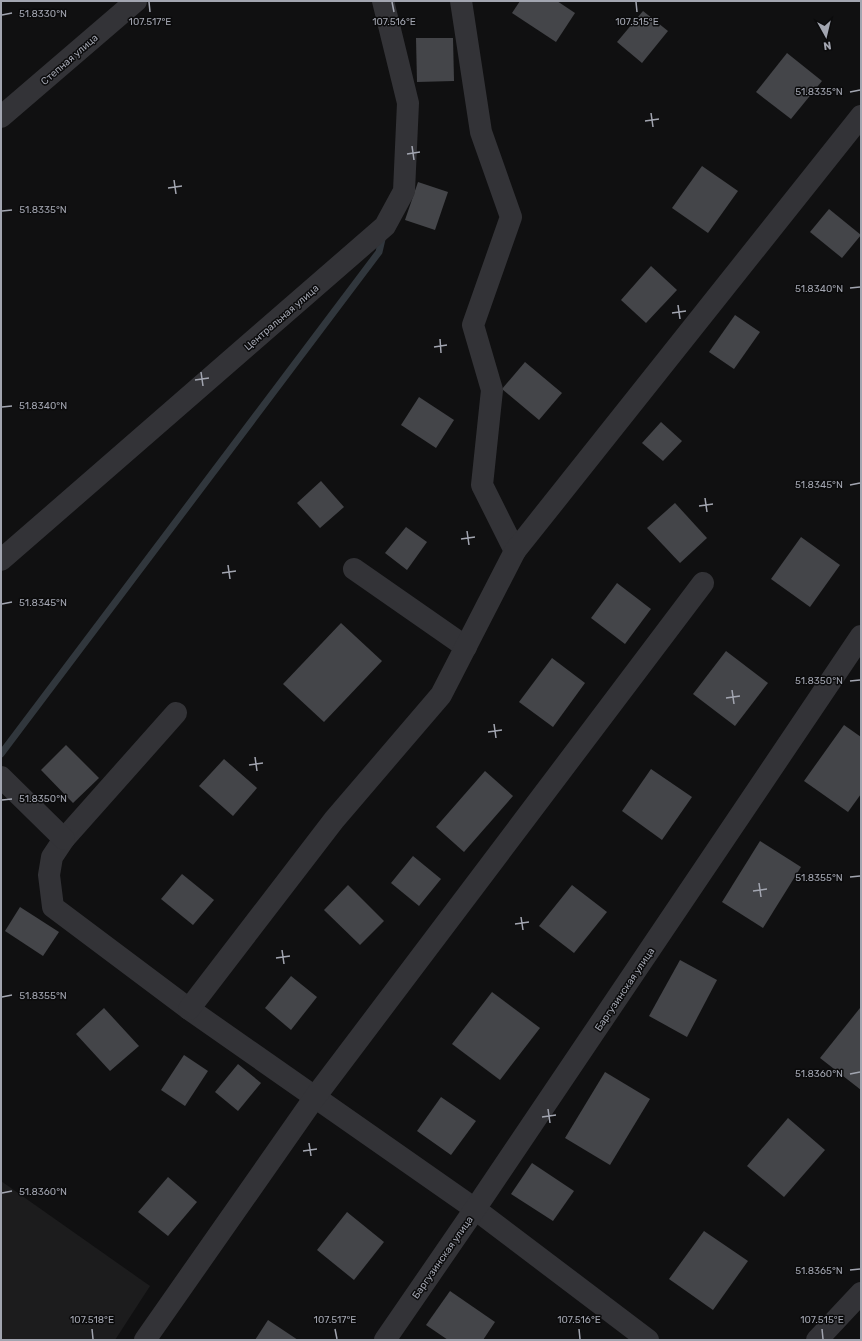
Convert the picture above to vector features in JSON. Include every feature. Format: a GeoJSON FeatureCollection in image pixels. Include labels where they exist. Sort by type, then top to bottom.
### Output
{"type":"FeatureCollection","features":[{"type":"Feature","properties":{"kind":"street","name":"Степная улица"},"geometry":{"type":"LineString","coordinates":[[1,117],[136,1]]}},
{"type":"Feature","properties":{"kind":"street","name":"Центральная улица"},"geometry":{"type":"LineString","coordinates":[[1,560],[385,226],[404,191],[408,103],[383,1]]}},
{"type":"Feature","properties":{"kind":"street"},"geometry":{"type":"LineString","coordinates":[[461,1],[481,132],[511,217],[473,325],[492,390],[482,485],[515,551]]}},
{"type":"Feature","properties":{"kind":"street"},"geometry":{"type":"LineString","coordinates":[[189,1009],[334,820],[441,695],[515,551],[861,116]]}},
{"type":"Feature","properties":{"kind":"street"},"geometry":{"type":"LineString","coordinates":[[354,569],[466,647]]}},
{"type":"Feature","properties":{"kind":"street"},"geometry":{"type":"LineString","coordinates":[[146,1340],[316,1097],[702,583]]}},
{"type":"Feature","properties":{"kind":"street","name":"Баргузинская улица"},"geometry":{"type":"LineString","coordinates":[[385,1340],[861,636]]}},
{"type":"Feature","properties":{"kind":"street"},"geometry":{"type":"LineString","coordinates":[[176,713],[64,839],[52,858],[49,875],[53,907],[189,1009],[475,1209],[648,1340]]}},
{"type":"Feature","properties":{"kind":"street"},"geometry":{"type":"LineString","coordinates":[[1,777],[64,839]]}},
{"type":"Feature","properties":{"kind":"street"},"geometry":{"type":"LineString","coordinates":[[817,1340],[861,1293]]}},
{"type":"Feature","properties":{"kind":"shaded area"},"geometry":{"type":"Polygon","coordinates":[[[1,1181],[150,1286],[115,1340],[1,1340],[1,1181]]]}},
{"type":"Feature","properties":{"kind":"building"},"geometry":{"type":"Polygon","coordinates":[[[520,1],[557,1],[575,13],[556,42],[512,13],[520,1]]]}},
{"type":"Feature","properties":{"kind":"building"},"geometry":{"type":"Polygon","coordinates":[[[643,11],[668,31],[642,63],[617,42],[643,11]]]}},
{"type":"Feature","properties":{"kind":"building"},"geometry":{"type":"Polygon","coordinates":[[[416,38],[453,38],[454,81],[417,82],[416,38]]]}},
{"type":"Feature","properties":{"kind":"building"},"geometry":{"type":"Polygon","coordinates":[[[787,53],[822,81],[791,119],[756,92],[787,53]]]}},
{"type":"Feature","properties":{"kind":"building"},"geometry":{"type":"Polygon","coordinates":[[[702,166],[738,191],[708,233],[672,208],[702,166]]]}},
{"type":"Feature","properties":{"kind":"building"},"geometry":{"type":"Polygon","coordinates":[[[418,182],[448,192],[435,230],[405,220],[418,182]]]}},
{"type":"Feature","properties":{"kind":"building"},"geometry":{"type":"Polygon","coordinates":[[[829,209],[861,235],[842,258],[810,232],[829,209]]]}},
{"type":"Feature","properties":{"kind":"building"},"geometry":{"type":"Polygon","coordinates":[[[651,266],[677,290],[646,323],[621,300],[651,266]]]}},
{"type":"Feature","properties":{"kind":"building"},"geometry":{"type":"Polygon","coordinates":[[[735,315],[760,332],[734,369],[709,352],[735,315]]]}},
{"type":"Feature","properties":{"kind":"building"},"geometry":{"type":"Polygon","coordinates":[[[525,362],[562,393],[539,420],[502,389],[525,362]]]}},
{"type":"Feature","properties":{"kind":"building"},"geometry":{"type":"Polygon","coordinates":[[[419,397],[454,420],[436,448],[401,425],[419,397]]]}},
{"type":"Feature","properties":{"kind":"building"},"geometry":{"type":"Polygon","coordinates":[[[661,422],[682,441],[663,461],[642,443],[661,422]]]}},
{"type":"Feature","properties":{"kind":"building"},"geometry":{"type":"Polygon","coordinates":[[[321,481],[344,507],[320,528],[297,503],[321,481]]]}},
{"type":"Feature","properties":{"kind":"building"},"geometry":{"type":"Polygon","coordinates":[[[675,503],[707,538],[680,563],[647,528],[675,503]]]}},
{"type":"Feature","properties":{"kind":"building"},"geometry":{"type":"Polygon","coordinates":[[[406,527],[427,542],[407,570],[385,553],[406,527]]]}},
{"type":"Feature","properties":{"kind":"building"},"geometry":{"type":"Polygon","coordinates":[[[801,537],[840,565],[810,607],[771,579],[801,537]]]}},
{"type":"Feature","properties":{"kind":"building"},"geometry":{"type":"Polygon","coordinates":[[[617,583],[651,609],[625,644],[591,618],[617,583]]]}},
{"type":"Feature","properties":{"kind":"building"},"geometry":{"type":"Polygon","coordinates":[[[341,623],[382,661],[324,722],[283,684],[341,623]]]}},
{"type":"Feature","properties":{"kind":"building"},"geometry":{"type":"Polygon","coordinates":[[[726,651],[768,683],[735,726],[693,694],[726,651]]]}},
{"type":"Feature","properties":{"kind":"building"},"geometry":{"type":"Polygon","coordinates":[[[552,658],[585,683],[553,727],[519,702],[552,658]]]}},
{"type":"Feature","properties":{"kind":"building"},"geometry":{"type":"Polygon","coordinates":[[[844,725],[861,737],[861,794],[848,812],[804,781],[844,725]]]}},
{"type":"Feature","properties":{"kind":"building"},"geometry":{"type":"Polygon","coordinates":[[[66,745],[99,778],[73,803],[41,770],[66,745]]]}},
{"type":"Feature","properties":{"kind":"building"},"geometry":{"type":"Polygon","coordinates":[[[224,759],[257,788],[233,816],[199,786],[224,759]]]}},
{"type":"Feature","properties":{"kind":"building"},"geometry":{"type":"Polygon","coordinates":[[[651,769],[692,797],[662,840],[622,811],[651,769]]]}},
{"type":"Feature","properties":{"kind":"building"},"geometry":{"type":"Polygon","coordinates":[[[485,771],[513,796],[464,852],[436,827],[485,771]]]}},
{"type":"Feature","properties":{"kind":"building"},"geometry":{"type":"Polygon","coordinates":[[[760,841],[801,867],[763,928],[722,902],[760,841]]]}},
{"type":"Feature","properties":{"kind":"building"},"geometry":{"type":"Polygon","coordinates":[[[413,856],[441,879],[419,906],[391,883],[413,856]]]}},
{"type":"Feature","properties":{"kind":"building"},"geometry":{"type":"Polygon","coordinates":[[[182,874],[214,900],[193,925],[161,899],[182,874]]]}},
{"type":"Feature","properties":{"kind":"building"},"geometry":{"type":"Polygon","coordinates":[[[348,885],[384,921],[360,945],[324,910],[348,885]]]}},
{"type":"Feature","properties":{"kind":"building"},"geometry":{"type":"Polygon","coordinates":[[[572,885],[607,912],[574,953],[539,926],[572,885]]]}},
{"type":"Feature","properties":{"kind":"building"},"geometry":{"type":"Polygon","coordinates":[[[20,907],[59,932],[43,956],[5,931],[20,907]]]}},
{"type":"Feature","properties":{"kind":"building"},"geometry":{"type":"Polygon","coordinates":[[[680,960],[717,980],[687,1037],[649,1016],[680,960]]]}},
{"type":"Feature","properties":{"kind":"building"},"geometry":{"type":"Polygon","coordinates":[[[291,976],[317,997],[291,1030],[265,1008],[291,976]]]}},
{"type":"Feature","properties":{"kind":"building"},"geometry":{"type":"Polygon","coordinates":[[[492,992],[540,1028],[500,1080],[452,1044],[492,992]]]}},
{"type":"Feature","properties":{"kind":"building"},"geometry":{"type":"Polygon","coordinates":[[[104,1008],[139,1046],[110,1071],[76,1034],[104,1008]]]}},
{"type":"Feature","properties":{"kind":"building"},"geometry":{"type":"Polygon","coordinates":[[[860,1008],[861,1009],[861,1090],[820,1058],[860,1008]]]}},
{"type":"Feature","properties":{"kind":"building"},"geometry":{"type":"Polygon","coordinates":[[[184,1055],[208,1071],[185,1106],[161,1090],[184,1055]]]}},
{"type":"Feature","properties":{"kind":"building"},"geometry":{"type":"Polygon","coordinates":[[[238,1064],[261,1083],[238,1111],[215,1092],[238,1064]]]}},
{"type":"Feature","properties":{"kind":"building"},"geometry":{"type":"Polygon","coordinates":[[[605,1072],[650,1099],[610,1165],[565,1138],[605,1072]]]}},
{"type":"Feature","properties":{"kind":"building"},"geometry":{"type":"Polygon","coordinates":[[[441,1097],[476,1121],[451,1155],[417,1131],[441,1097]]]}},
{"type":"Feature","properties":{"kind":"building"},"geometry":{"type":"Polygon","coordinates":[[[788,1118],[825,1150],[784,1197],[747,1166],[788,1118]]]}},
{"type":"Feature","properties":{"kind":"building"},"geometry":{"type":"Polygon","coordinates":[[[532,1163],[574,1191],[553,1221],[511,1194],[532,1163]]]}},
{"type":"Feature","properties":{"kind":"building"},"geometry":{"type":"Polygon","coordinates":[[[168,1177],[197,1202],[168,1236],[138,1212],[168,1177]]]}},
{"type":"Feature","properties":{"kind":"building"},"geometry":{"type":"Polygon","coordinates":[[[347,1212],[384,1242],[354,1280],[317,1250],[347,1212]]]}},
{"type":"Feature","properties":{"kind":"building"},"geometry":{"type":"Polygon","coordinates":[[[704,1231],[748,1261],[713,1310],[669,1279],[704,1231]]]}},
{"type":"Feature","properties":{"kind":"building"},"geometry":{"type":"Polygon","coordinates":[[[450,1291],[495,1322],[483,1340],[448,1340],[426,1325],[450,1291]]]}},
{"type":"Feature","properties":{"kind":"building"},"geometry":{"type":"Polygon","coordinates":[[[268,1320],[298,1340],[255,1340],[268,1320]]]}},
{"type":"Feature","properties":{"kind":"waterway"},"geometry":{"type":"LineString","coordinates":[[1,754],[379,252],[383,235]]}}]}
